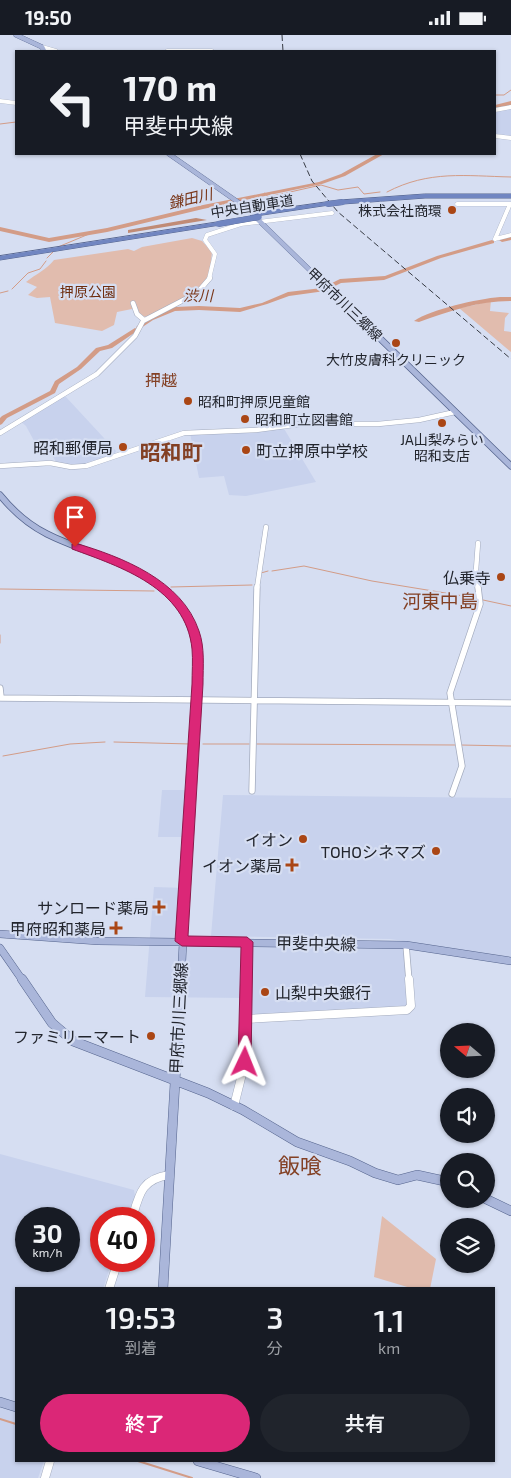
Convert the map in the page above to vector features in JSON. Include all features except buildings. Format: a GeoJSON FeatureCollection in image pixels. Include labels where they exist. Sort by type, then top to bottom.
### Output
{"type":"FeatureCollection","features":[{"type":"Feature","properties":{"kind":"highway","name":"中央自動車道"},"geometry":{"type":"LineString","coordinates":[[1,257],[69,248],[217,222],[330,208],[344,204],[426,199],[510,199]]}},
{"type":"Feature","properties":{"kind":"main road"},"geometry":{"type":"LineString","coordinates":[[16,35],[43,49]]}},
{"type":"Feature","properties":{"kind":"main road","name":"甲府市川三郷線"},"geometry":{"type":"LineString","coordinates":[[170,155],[236,200],[258,218],[511,466]]}},
{"type":"Feature","properties":{"kind":"main road","name":"甲府市川三郷線"},"geometry":{"type":"LineString","coordinates":[[0,495],[18,515],[46,534],[139,571],[157,583],[177,602],[187,616],[196,640],[197,699],[163,1287]]}},
{"type":"Feature","properties":{"kind":"main road","name":"甲斐中央線"},"geometry":{"type":"LineString","coordinates":[[0,934],[86,940],[406,945],[511,961]]}},
{"type":"Feature","properties":{"kind":"main road"},"geometry":{"type":"LineString","coordinates":[[0,948],[44,1012],[63,1034],[83,1046],[127,1061],[234,1105],[297,1142],[350,1161],[375,1173],[398,1180],[417,1175],[440,1180]]}},
{"type":"Feature","properties":{"kind":"main road"},"geometry":{"type":"LineString","coordinates":[[495,1203],[511,1211]]}},
{"type":"Feature","properties":{"kind":"main road"},"geometry":{"type":"LineString","coordinates":[[0,1402],[15,1407]]}},
{"type":"Feature","properties":{"kind":"main road"},"geometry":{"type":"LineString","coordinates":[[201,1462],[256,1478]]}},
{"type":"Feature","properties":{"kind":"street"},"geometry":{"type":"LineString","coordinates":[[0,101],[15,103]]}},
{"type":"Feature","properties":{"kind":"street"},"geometry":{"type":"LineString","coordinates":[[496,110],[511,107]]}},
{"type":"Feature","properties":{"kind":"street"},"geometry":{"type":"LineString","coordinates":[[496,136],[511,138]]}},
{"type":"Feature","properties":{"kind":"street"},"geometry":{"type":"LineString","coordinates":[[457,204],[510,199],[495,239],[511,235]]}},
{"type":"Feature","properties":{"kind":"street"},"geometry":{"type":"LineString","coordinates":[[0,433],[97,374],[131,341],[140,323],[187,300],[207,282],[211,274],[214,254],[205,240],[207,235],[258,218]]}},
{"type":"Feature","properties":{"kind":"street"},"geometry":{"type":"LineString","coordinates":[[134,303],[137,314],[144,320]]}},
{"type":"Feature","properties":{"kind":"street"},"geometry":{"type":"LineString","coordinates":[[0,466],[50,463],[71,467],[86,466],[174,436],[195,431],[256,430],[301,423],[378,424],[419,420],[455,412]]}},
{"type":"Feature","properties":{"kind":"street"},"geometry":{"type":"LineString","coordinates":[[252,791],[257,584],[266,527]]}},
{"type":"Feature","properties":{"kind":"street"},"geometry":{"type":"LineString","coordinates":[[452,794],[462,766],[450,702],[451,688],[480,603],[476,570],[478,543]]}},
{"type":"Feature","properties":{"kind":"street"},"geometry":{"type":"LineString","coordinates":[[0,688],[0,698],[511,703]]}},
{"type":"Feature","properties":{"kind":"street"},"geometry":{"type":"LineString","coordinates":[[234,1105],[245,1062],[247,942]]}},
{"type":"Feature","properties":{"kind":"street"},"geometry":{"type":"LineString","coordinates":[[246,1019],[407,1010],[411,1006],[406,945]]}},
{"type":"Feature","properties":{"kind":"street"},"geometry":{"type":"LineString","coordinates":[[136,1207],[142,1188],[150,1179],[169,1175]]}},
{"type":"Feature","properties":{"kind":"street"},"geometry":{"type":"LineString","coordinates":[[110,1287],[114,1272]]}},
{"type":"Feature","properties":{"kind":"street"},"geometry":{"type":"LineString","coordinates":[[44,1478],[50,1462]]}},
{"type":"Feature","properties":{"kind":"shaded area"},"geometry":{"type":"Polygon","coordinates":[[[511,105],[511,138],[496,136],[496,109],[511,105]]]}},
{"type":"Feature","properties":{"kind":"shaded area"},"geometry":{"type":"Polygon","coordinates":[[[196,218],[207,220],[128,233],[128,230],[196,218]]]}},
{"type":"Feature","properties":{"kind":"shaded area"},"geometry":{"type":"Polygon","coordinates":[[[62,397],[66,397],[116,451],[114,455],[87,464],[73,465],[56,462],[49,450],[39,450],[26,426],[19,420],[62,397]]]}},
{"type":"Feature","properties":{"kind":"shaded area","name":"町立押原中学校"},"geometry":{"type":"Polygon","coordinates":[[[283,427],[316,482],[246,496],[229,495],[224,476],[199,478],[190,433],[283,427]]]}},
{"type":"Feature","properties":{"kind":"shaded area"},"geometry":{"type":"Polygon","coordinates":[[[162,790],[191,790],[188,837],[158,837],[162,790]]]}},
{"type":"Feature","properties":{"kind":"shaded area"},"geometry":{"type":"Polygon","coordinates":[[[223,795],[511,798],[511,957],[390,939],[211,936],[223,795]]]}},
{"type":"Feature","properties":{"kind":"shaded area"},"geometry":{"type":"Polygon","coordinates":[[[154,887],[185,888],[182,941],[406,945],[411,1006],[407,1010],[246,1019],[246,998],[145,997],[154,887]]]}},
{"type":"Feature","properties":{"kind":"shaded area"},"geometry":{"type":"Polygon","coordinates":[[[0,1154],[134,1190],[135,1196],[131,1207],[90,1207],[90,1272],[108,1272],[104,1287],[15,1287],[15,1462],[44,1462],[38,1478],[0,1478],[0,1154]]]}},
{"type":"Feature","properties":{"kind":"green space","name":"押原公園"},"geometry":{"type":"Polygon","coordinates":[[[192,238],[202,241],[212,252],[207,279],[187,298],[157,313],[141,317],[137,308],[117,312],[114,325],[102,331],[55,323],[50,297],[37,298],[28,295],[37,287],[26,282],[54,260],[128,249],[134,251],[142,247],[192,238]]]}},
{"type":"Feature","properties":{"kind":"green space"},"geometry":{"type":"Polygon","coordinates":[[[491,300],[490,311],[509,313],[505,318],[504,331],[511,332],[511,352],[459,308],[491,300]]]}},
{"type":"Feature","properties":{"kind":"green space"},"geometry":{"type":"Polygon","coordinates":[[[382,1216],[436,1259],[430,1287],[407,1287],[374,1277],[382,1216]]]}},
{"type":"Feature","properties":{"kind":"waterway"},"geometry":{"type":"LineString","coordinates":[[496,95],[504,95],[511,90]]}},
{"type":"Feature","properties":{"kind":"waterway","name":"鎌田川"},"geometry":{"type":"LineString","coordinates":[[496,107],[511,103]]}},
{"type":"Feature","properties":{"kind":"waterway"},"geometry":{"type":"LineString","coordinates":[[0,124],[15,122]]}},
{"type":"Feature","properties":{"kind":"waterway","name":"鎌田川"},"geometry":{"type":"LineString","coordinates":[[0,229],[49,240],[107,230],[203,207],[320,183],[343,175],[379,155]]}},
{"type":"Feature","properties":{"kind":"waterway"},"geometry":{"type":"LineString","coordinates":[[387,192],[418,180],[433,177],[511,177]]}},
{"type":"Feature","properties":{"kind":"waterway","name":"鎌田川"},"geometry":{"type":"LineString","coordinates":[[265,193],[268,197],[321,185],[338,190],[358,187],[364,194],[380,192]]}},
{"type":"Feature","properties":{"kind":"waterway"},"geometry":{"type":"LineString","coordinates":[[58,247],[89,234]]}},
{"type":"Feature","properties":{"kind":"waterway","name":"渋川"},"geometry":{"type":"LineString","coordinates":[[502,240],[511,238]]}},
{"type":"Feature","properties":{"kind":"waterway","name":"渋川"},"geometry":{"type":"LineString","coordinates":[[388,277],[439,257],[492,242]]}},
{"type":"Feature","properties":{"kind":"waterway"},"geometry":{"type":"LineString","coordinates":[[47,258],[54,251]]}},
{"type":"Feature","properties":{"kind":"waterway"},"geometry":{"type":"LineString","coordinates":[[12,289],[28,273],[40,269],[46,261]]}},
{"type":"Feature","properties":{"kind":"waterway","name":"渋川"},"geometry":{"type":"LineString","coordinates":[[265,303],[288,294],[323,290],[340,281],[384,278]]}},
{"type":"Feature","properties":{"kind":"waterway"},"geometry":{"type":"LineString","coordinates":[[0,293],[8,291]]}},
{"type":"Feature","properties":{"kind":"waterway"},"geometry":{"type":"LineString","coordinates":[[417,321],[476,302],[511,299]]}},
{"type":"Feature","properties":{"kind":"waterway","name":"渋川"},"geometry":{"type":"LineString","coordinates":[[139,327],[151,318],[175,309],[237,310],[260,304]]}},
{"type":"Feature","properties":{"kind":"waterway","name":"渋川"},"geometry":{"type":"LineString","coordinates":[[57,382],[79,368],[98,349],[110,347],[135,330]]}},
{"type":"Feature","properties":{"kind":"waterway","name":"渋川"},"geometry":{"type":"LineString","coordinates":[[0,423],[4,417],[53,392],[56,384]]}},
{"type":"Feature","properties":{"kind":"waterway"},"geometry":{"type":"LineString","coordinates":[[272,571],[304,566],[372,581],[476,598]]}},
{"type":"Feature","properties":{"kind":"waterway"},"geometry":{"type":"LineString","coordinates":[[261,573],[268,571]]}},
{"type":"Feature","properties":{"kind":"waterway"},"geometry":{"type":"LineString","coordinates":[[171,587],[252,585]]}},
{"type":"Feature","properties":{"kind":"waterway"},"geometry":{"type":"LineString","coordinates":[[0,589],[154,591]]}},
{"type":"Feature","properties":{"kind":"waterway"},"geometry":{"type":"LineString","coordinates":[[483,600],[511,606]]}},
{"type":"Feature","properties":{"kind":"waterway"},"geometry":{"type":"LineString","coordinates":[[0,635],[0,643]]}},
{"type":"Feature","properties":{"kind":"waterway"},"geometry":{"type":"LineString","coordinates":[[3,756],[70,744],[105,742]]}},
{"type":"Feature","properties":{"kind":"waterway"},"geometry":{"type":"LineString","coordinates":[[114,742],[190,744]]}},
{"type":"Feature","properties":{"kind":"waterway"},"geometry":{"type":"LineString","coordinates":[[203,744],[249,744]]}},
{"type":"Feature","properties":{"kind":"waterway"},"geometry":{"type":"LineString","coordinates":[[257,744],[456,745]]}},
{"type":"Feature","properties":{"kind":"waterway"},"geometry":{"type":"LineString","coordinates":[[460,745],[511,746]]}},
{"type":"Feature","properties":{"kind":"waterway"},"geometry":{"type":"LineString","coordinates":[[0,1419],[15,1424]]}},
{"type":"Feature","properties":{"kind":"waterway"},"geometry":{"type":"LineString","coordinates":[[141,1462],[192,1478]]}},
{"type":"Feature","properties":{"kind":"railway"},"geometry":{"type":"LineString","coordinates":[[282,35],[283,50]]}},
{"type":"Feature","properties":{"kind":"railway"},"geometry":{"type":"LineString","coordinates":[[300,155],[312,181],[338,212],[511,359]]}},
{"type":"Feature","properties":{"kind":"place","name":"株式会社商環"},"geometry":{"type":"Point","coordinates":[452,210]}},
{"type":"Feature","properties":{"kind":"place","name":"大竹皮膚科クリニック"},"geometry":{"type":"Point","coordinates":[396,343]}},
{"type":"Feature","properties":{"kind":"place","name":"昭和町押原児童館"},"geometry":{"type":"Point","coordinates":[188,401]}},
{"type":"Feature","properties":{"kind":"place","name":"昭和町立図書館"},"geometry":{"type":"Point","coordinates":[245,419]}},
{"type":"Feature","properties":{"kind":"place","name":"JA山梨みらい 昭和支店"},"geometry":{"type":"Point","coordinates":[442,423]}},
{"type":"Feature","properties":{"kind":"place","name":"昭和郵便局"},"geometry":{"type":"Point","coordinates":[123,447]}},
{"type":"Feature","properties":{"kind":"place","name":"町立押原中学校"},"geometry":{"type":"Point","coordinates":[246,450]}},
{"type":"Feature","properties":{"kind":"place","name":"仏乗寺"},"geometry":{"type":"Point","coordinates":[501,577]}},
{"type":"Feature","properties":{"kind":"place","name":"イオン"},"geometry":{"type":"Point","coordinates":[303,839]}},
{"type":"Feature","properties":{"kind":"place","name":"TOHOシネマズ"},"geometry":{"type":"Point","coordinates":[436,851]}},
{"type":"Feature","properties":{"kind":"place","name":"イオン薬局"},"geometry":{"type":"Point","coordinates":[292,865]}},
{"type":"Feature","properties":{"kind":"place","name":"サンロード薬局"},"geometry":{"type":"Point","coordinates":[159,907]}},
{"type":"Feature","properties":{"kind":"place","name":"甲府昭和薬局"},"geometry":{"type":"Point","coordinates":[116,928]}},
{"type":"Feature","properties":{"kind":"place","name":"山梨中央銀行"},"geometry":{"type":"Point","coordinates":[265,992]}},
{"type":"Feature","properties":{"kind":"place","name":"ファミリーマート"},"geometry":{"type":"Point","coordinates":[151,1036]}},
{"type":"Feature","properties":{"kind":"district","name":"押越"},"geometry":{"type":"Point","coordinates":[161,379]}},
{"type":"Feature","properties":{"kind":"district","name":"昭和町"},"geometry":{"type":"Point","coordinates":[171,451]}},
{"type":"Feature","properties":{"kind":"district","name":"河東中島"},"geometry":{"type":"Point","coordinates":[440,600]}},
{"type":"Feature","properties":{"kind":"district","name":"飯喰"},"geometry":{"type":"Point","coordinates":[300,1165]}},
{"type":"Feature","properties":{"kind":"route"},"geometry":{"type":"LineString","coordinates":[[75,547],[139,571],[157,583],[177,602],[187,616],[194,631],[198,649],[197,684],[182,941],[247,942],[245,1062]]}}]}
